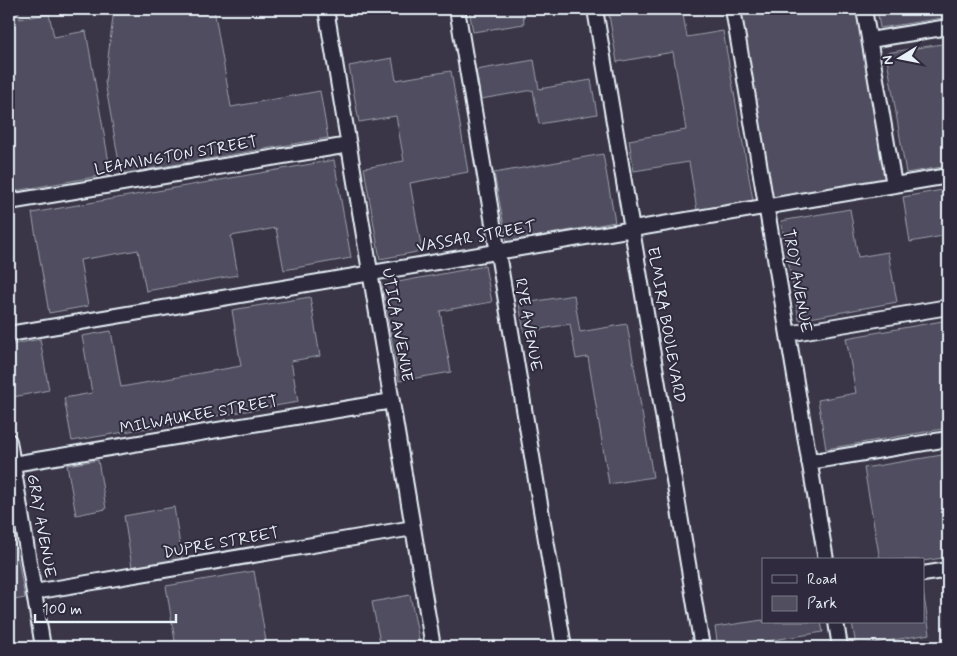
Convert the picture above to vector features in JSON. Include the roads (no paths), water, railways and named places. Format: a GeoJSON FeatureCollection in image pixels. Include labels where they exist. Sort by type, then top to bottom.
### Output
{"type":"FeatureCollection","features":[{"type":"Feature","properties":{"kind":"street","name":"UTICA AVENUE"},"geometry":{"type":"LineString","coordinates":[[326,9],[433,647]]}},
{"type":"Feature","properties":{"kind":"street","name":"RYE AVENUE"},"geometry":{"type":"LineString","coordinates":[[457,9],[564,647]]}},
{"type":"Feature","properties":{"kind":"street","name":"ELMIRA BOULEVARD"},"geometry":{"type":"LineString","coordinates":[[595,9],[702,647]]}},
{"type":"Feature","properties":{"kind":"street","name":"TROY AVENUE"},"geometry":{"type":"LineString","coordinates":[[733,9],[826,558]]}},
{"type":"Feature","properties":{"kind":"street"},"geometry":{"type":"LineString","coordinates":[[864,9],[894,185]]}},
{"type":"Feature","properties":{"kind":"street"},"geometry":{"type":"LineString","coordinates":[[870,40],[948,27]]}},
{"type":"Feature","properties":{"kind":"street","name":"LEAMINGTON STREET"},"geometry":{"type":"LineString","coordinates":[[9,202],[349,145]]}},
{"type":"Feature","properties":{"kind":"street","name":"VASSAR STREET"},"geometry":{"type":"LineString","coordinates":[[9,334],[948,176]]}},
{"type":"Feature","properties":{"kind":"street"},"geometry":{"type":"LineString","coordinates":[[788,334],[948,307]]}},
{"type":"Feature","properties":{"kind":"street","name":"MILWAUKEE STREET"},"geometry":{"type":"LineString","coordinates":[[13,464],[392,401]]}},
{"type":"Feature","properties":{"kind":"street"},"geometry":{"type":"LineString","coordinates":[[809,462],[948,439]]}},
{"type":"Feature","properties":{"kind":"street","name":"GRAY AVENUE"},"geometry":{"type":"LineString","coordinates":[[9,441],[43,647]]}},
{"type":"Feature","properties":{"kind":"street","name":"DUPRE STREET"},"geometry":{"type":"LineString","coordinates":[[34,592],[413,528]]}},
{"type":"Feature","properties":{"kind":"street"},"geometry":{"type":"LineString","coordinates":[[924,574],[948,570]]}},
{"type":"Feature","properties":{"kind":"street"},"geometry":{"type":"LineString","coordinates":[[836,624],[840,647]]}}]}
